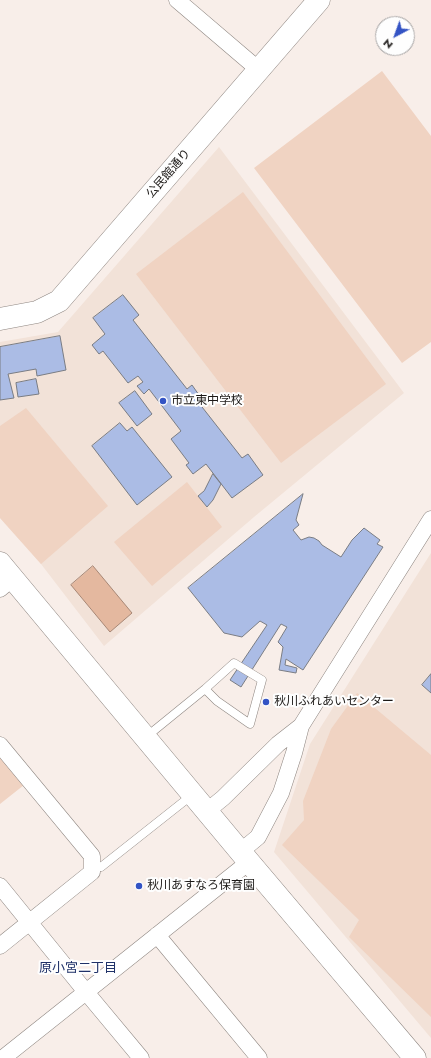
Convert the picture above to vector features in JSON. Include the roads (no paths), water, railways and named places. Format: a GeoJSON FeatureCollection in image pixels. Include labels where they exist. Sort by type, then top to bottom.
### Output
{"type":"FeatureCollection","features":[{"type":"Feature","properties":{"kind":"street"},"geometry":{"type":"LineString","coordinates":[[177,0],[259,70]]}},
{"type":"Feature","properties":{"kind":"street","name":"公民館通り"},"geometry":{"type":"LineString","coordinates":[[0,319],[37,312],[59,301],[319,0]]}},
{"type":"Feature","properties":{"kind":"street"},"geometry":{"type":"LineString","coordinates":[[3,1058],[157,935],[244,857],[258,838],[281,793],[301,726],[431,519]]}},
{"type":"Feature","properties":{"kind":"street"},"geometry":{"type":"LineString","coordinates":[[4,577],[193,794],[244,857],[415,1058]]}},
{"type":"Feature","properties":{"kind":"street"},"geometry":{"type":"LineString","coordinates":[[207,811],[223,798],[278,744],[301,726]]}},
{"type":"Feature","properties":{"kind":"street"},"geometry":{"type":"LineString","coordinates":[[0,745],[92,856],[92,872],[0,946]]}},
{"type":"Feature","properties":{"kind":"street"},"geometry":{"type":"LineString","coordinates":[[0,886],[141,1058]]}},
{"type":"Feature","properties":{"kind":"street"},"geometry":{"type":"LineString","coordinates":[[157,935],[260,1058]]}},
{"type":"Feature","properties":{"kind":"lane"},"geometry":{"type":"LineString","coordinates":[[145,738],[234,663],[262,680],[250,724],[217,701],[205,688]]}},
{"type":"Feature","properties":{"kind":"lane"},"geometry":{"type":"LineString","coordinates":[[92,866],[102,867],[193,794]]}},
{"type":"Feature","properties":{"kind":"place","name":"市立東中学校"},"geometry":{"type":"Point","coordinates":[163,401]}},
{"type":"Feature","properties":{"kind":"place","name":"秋川ふれあいセンター"},"geometry":{"type":"Point","coordinates":[266,702]}},
{"type":"Feature","properties":{"kind":"place","name":"秋川あすなろ保育園"},"geometry":{"type":"Point","coordinates":[139,886]}},
{"type":"Feature","properties":{"kind":"district","name":"原小宮二丁目"},"geometry":{"type":"Point","coordinates":[78,969]}}]}
